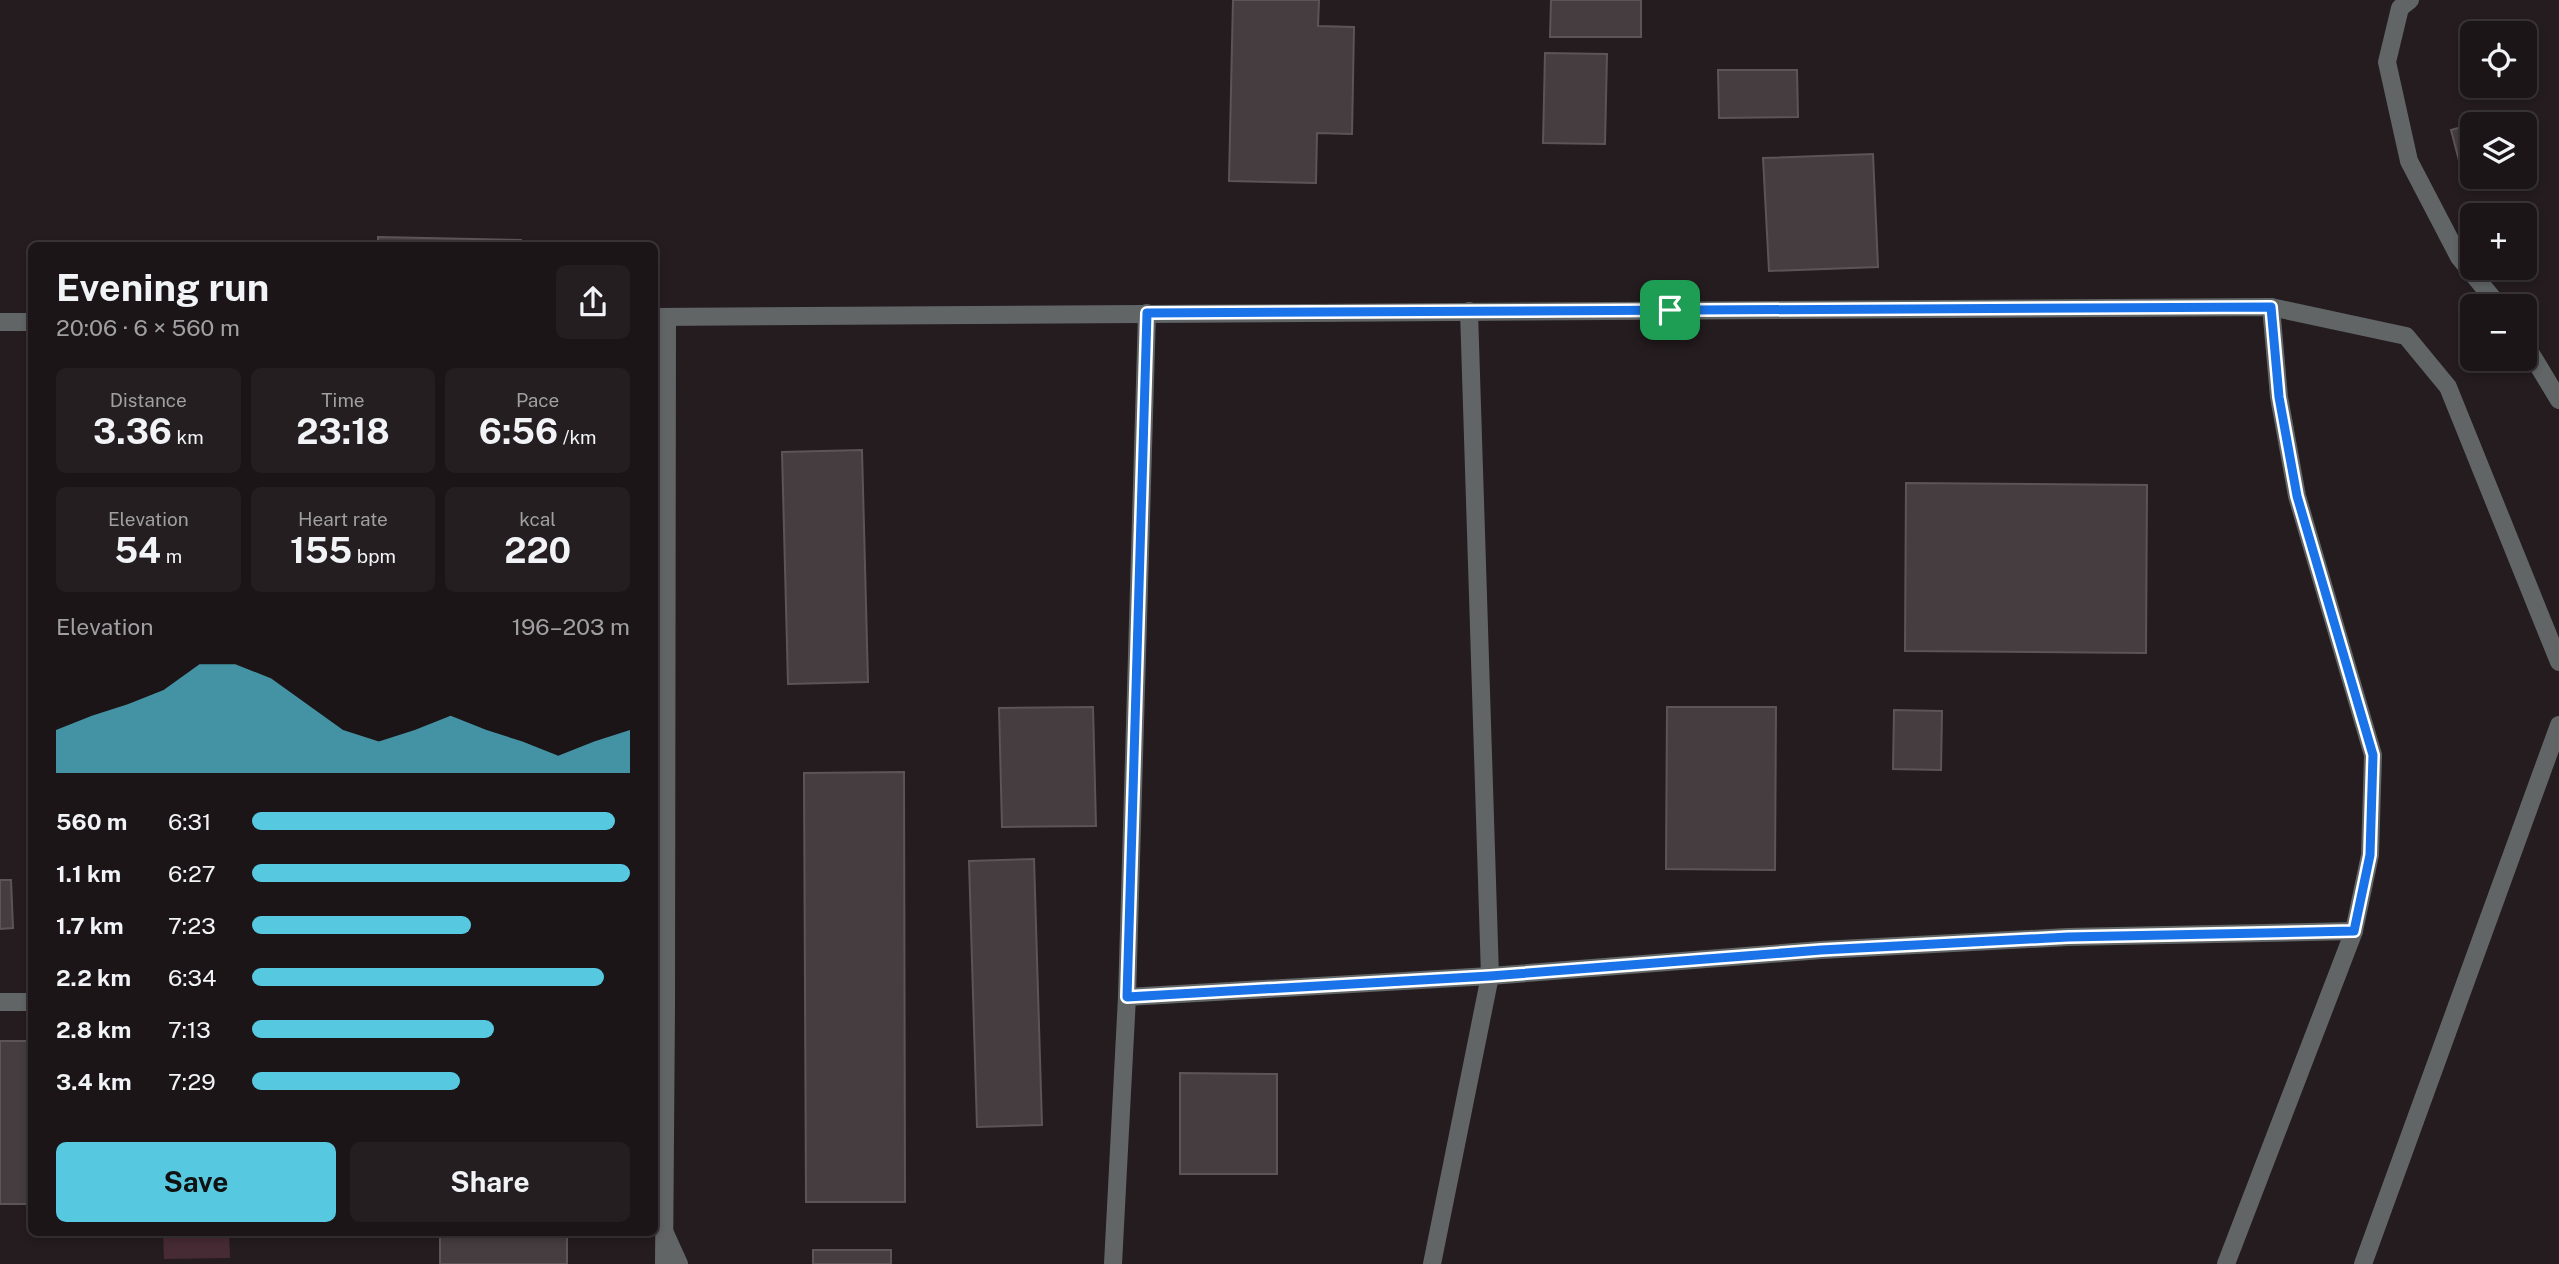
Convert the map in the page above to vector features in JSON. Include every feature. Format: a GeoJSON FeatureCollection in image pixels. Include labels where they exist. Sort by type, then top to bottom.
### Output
{"type":"FeatureCollection","features":[{"type":"Feature","properties":{"kind":"street"},"geometry":{"type":"LineString","coordinates":[[2410,0],[2400,8],[2387,62],[2409,161],[2459,257],[2489,294]]}},
{"type":"Feature","properties":{"kind":"street"},"geometry":{"type":"LineString","coordinates":[[2226,1264],[2354,931],[2370,855],[2373,755],[2297,496],[2279,397],[2271,307]]}},
{"type":"Feature","properties":{"kind":"street"},"geometry":{"type":"LineString","coordinates":[[664,1264],[661,1008],[661,317],[2271,307],[2406,336],[2440,377],[2448,387],[2559,662]]}},
{"type":"Feature","properties":{"kind":"street"},"geometry":{"type":"LineString","coordinates":[[1432,1264],[1490,976],[1469,311]]}},
{"type":"Feature","properties":{"kind":"street"},"geometry":{"type":"LineString","coordinates":[[1113,1264],[1127,997],[1147,313]]}},
{"type":"Feature","properties":{"kind":"street"},"geometry":{"type":"LineString","coordinates":[[0,322],[28,322]]}},
{"type":"Feature","properties":{"kind":"street"},"geometry":{"type":"LineString","coordinates":[[2537,364],[2559,400]]}},
{"type":"Feature","properties":{"kind":"street"},"geometry":{"type":"LineString","coordinates":[[2363,1264],[2559,725]]}},
{"type":"Feature","properties":{"kind":"street"},"geometry":{"type":"LineString","coordinates":[[1127,997],[1490,976],[1821,950],[2054,938],[2354,931]]}},
{"type":"Feature","properties":{"kind":"street"},"geometry":{"type":"LineString","coordinates":[[0,1002],[28,1002]]}},
{"type":"Feature","properties":{"kind":"street"},"geometry":{"type":"LineString","coordinates":[[664,1231],[680,1264]]}},
{"type":"Feature","properties":{"kind":"shaded area"},"geometry":{"type":"Polygon","coordinates":[[[163,1236],[229,1236],[230,1258],[164,1259],[163,1236]]]}},
{"type":"Feature","properties":{"kind":"building"},"geometry":{"type":"Polygon","coordinates":[[[1233,0],[1319,0],[1318,26],[1354,27],[1352,134],[1317,133],[1316,183],[1229,181],[1233,0]]]}},
{"type":"Feature","properties":{"kind":"building"},"geometry":{"type":"Polygon","coordinates":[[[1551,0],[1641,0],[1641,37],[1550,37],[1551,0]]]}},
{"type":"Feature","properties":{"kind":"building"},"geometry":{"type":"Polygon","coordinates":[[[1545,53],[1607,54],[1605,144],[1543,143],[1545,53]]]}},
{"type":"Feature","properties":{"kind":"building"},"geometry":{"type":"Polygon","coordinates":[[[1718,70],[1797,70],[1798,117],[1719,118],[1718,70]]]}},
{"type":"Feature","properties":{"kind":"building"},"geometry":{"type":"Polygon","coordinates":[[[2460,128],[2460,164],[2451,130],[2460,128]]]}},
{"type":"Feature","properties":{"kind":"building"},"geometry":{"type":"Polygon","coordinates":[[[1873,154],[1878,267],[1769,271],[1763,158],[1873,154]]]}},
{"type":"Feature","properties":{"kind":"building"},"geometry":{"type":"Polygon","coordinates":[[[378,237],[521,240],[521,242],[378,242],[378,237]]]}},
{"type":"Feature","properties":{"kind":"building"},"geometry":{"type":"Polygon","coordinates":[[[862,450],[868,682],[788,684],[782,452],[862,450]]]}},
{"type":"Feature","properties":{"kind":"building"},"geometry":{"type":"Polygon","coordinates":[[[1906,483],[2147,485],[2146,653],[1905,651],[1906,483]]]}},
{"type":"Feature","properties":{"kind":"building"},"geometry":{"type":"Polygon","coordinates":[[[1093,707],[1096,826],[1002,827],[999,708],[1093,707]]]}},
{"type":"Feature","properties":{"kind":"building"},"geometry":{"type":"Polygon","coordinates":[[[1667,707],[1776,707],[1775,870],[1666,869],[1667,707]]]}},
{"type":"Feature","properties":{"kind":"building"},"geometry":{"type":"Polygon","coordinates":[[[1894,710],[1942,711],[1941,770],[1893,769],[1894,710]]]}},
{"type":"Feature","properties":{"kind":"building"},"geometry":{"type":"Polygon","coordinates":[[[904,772],[905,1202],[806,1202],[804,773],[904,772]]]}},
{"type":"Feature","properties":{"kind":"building"},"geometry":{"type":"Polygon","coordinates":[[[1034,859],[1042,1125],[977,1127],[969,861],[1034,859]]]}},
{"type":"Feature","properties":{"kind":"building"},"geometry":{"type":"Polygon","coordinates":[[[0,880],[11,880],[13,928],[0,929],[0,880]]]}},
{"type":"Feature","properties":{"kind":"building"},"geometry":{"type":"Polygon","coordinates":[[[0,1041],[28,1041],[28,1204],[0,1204],[0,1041]]]}},
{"type":"Feature","properties":{"kind":"building"},"geometry":{"type":"Polygon","coordinates":[[[1180,1073],[1277,1074],[1277,1174],[1180,1174],[1180,1073]]]}},
{"type":"Feature","properties":{"kind":"building"},"geometry":{"type":"Polygon","coordinates":[[[440,1236],[567,1236],[567,1264],[440,1264],[440,1236]]]}},
{"type":"Feature","properties":{"kind":"building"},"geometry":{"type":"Polygon","coordinates":[[[813,1250],[891,1250],[891,1264],[813,1264],[813,1250]]]}},
{"type":"Feature","properties":{"kind":"route"},"geometry":{"type":"LineString","coordinates":[[2271,307],[2279,397],[2297,496],[2373,755],[2370,855],[2354,931],[2068,937],[1821,950],[1490,976],[1127,997],[1147,313],[1670,310],[2271,307]]}}]}
